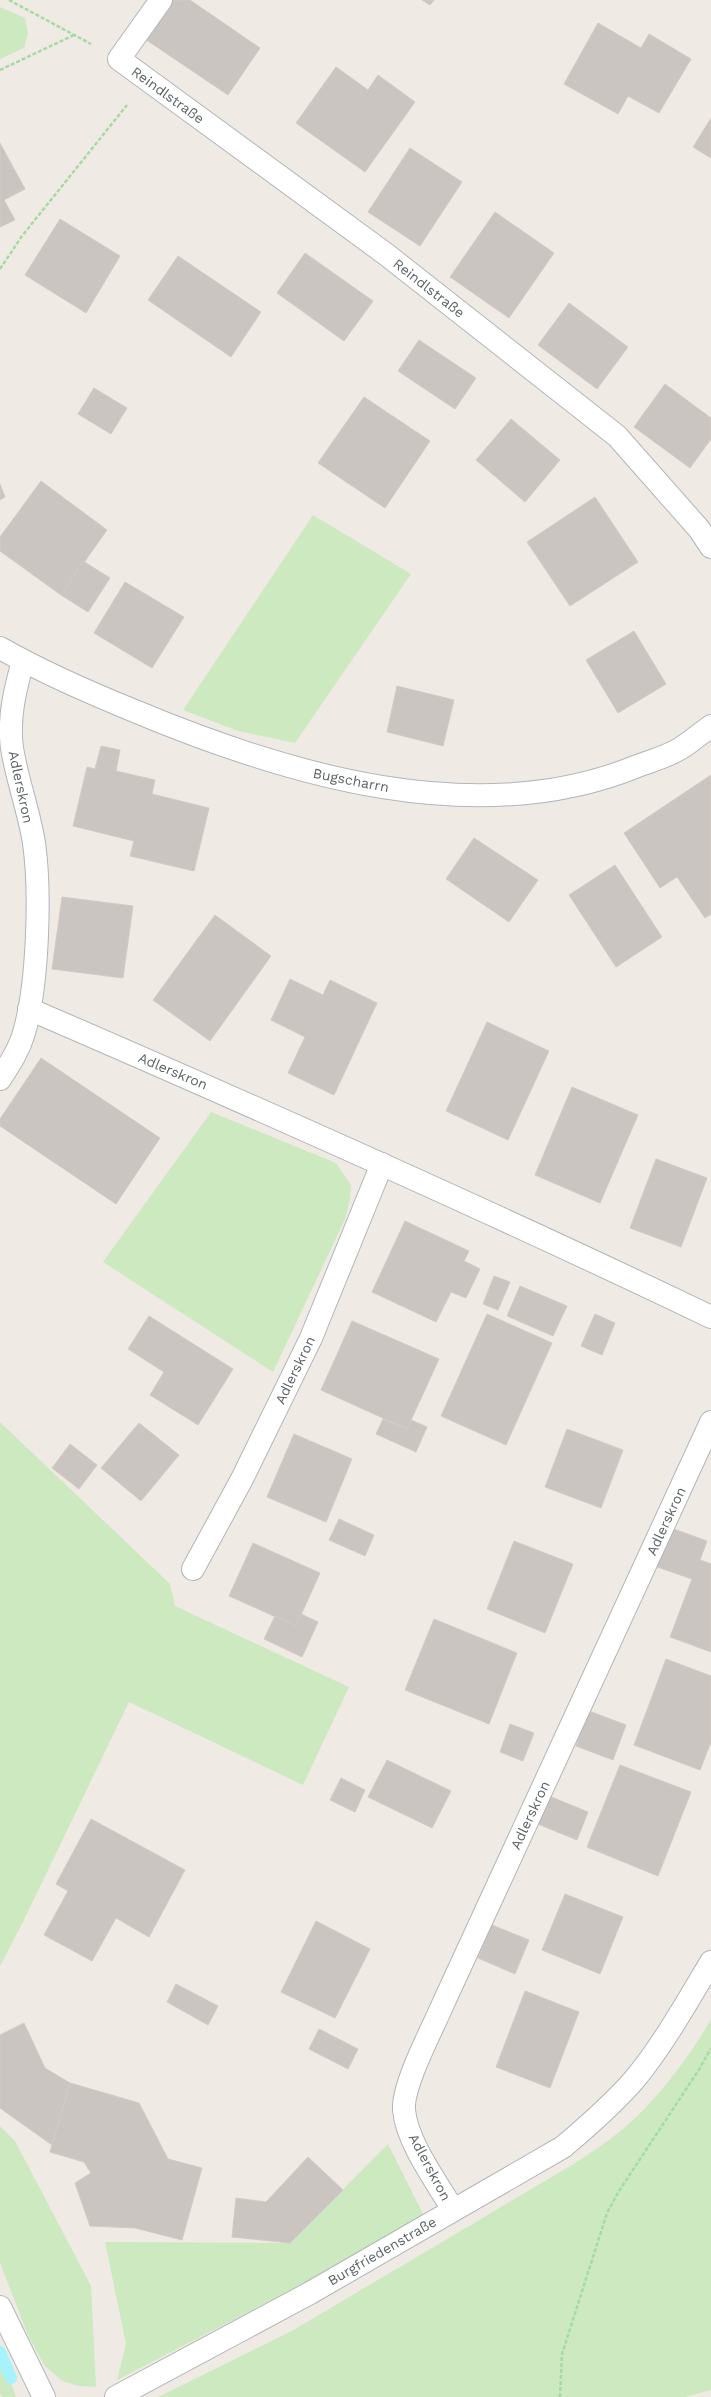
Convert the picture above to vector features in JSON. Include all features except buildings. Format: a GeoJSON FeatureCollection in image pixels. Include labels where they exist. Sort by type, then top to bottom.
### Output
{"type":"FeatureCollection","features":[{"type":"Feature","properties":{"kind":"street"},"geometry":{"type":"LineString","coordinates":[[119,59],[161,0]]}},
{"type":"Feature","properties":{"kind":"street","name":"Reindlstraße"},"geometry":{"type":"LineString","coordinates":[[119,59],[387,255],[617,436],[699,530],[711,547]]}},
{"type":"Feature","properties":{"kind":"street","name":"Bugscharrn"},"geometry":{"type":"LineString","coordinates":[[0,648],[23,661],[121,706],[233,750],[327,777],[386,788],[460,795],[531,793],[602,780],[680,749],[711,726]]}},
{"type":"Feature","properties":{"kind":"street","name":"Adlerskron"},"geometry":{"type":"LineString","coordinates":[[0,1079],[18,1050],[29,1009],[35,949],[37,873],[34,842],[12,748],[11,728],[13,700],[23,661]]}},
{"type":"Feature","properties":{"kind":"street","name":"Adlerskron"},"geometry":{"type":"LineString","coordinates":[[29,1009],[382,1164],[552,1241],[711,1317]]}},
{"type":"Feature","properties":{"kind":"street","name":"Adlerskron"},"geometry":{"type":"LineString","coordinates":[[193,1569],[242,1479],[311,1338],[382,1164]]}},
{"type":"Feature","properties":{"kind":"street","name":"Adlerskron"},"geometry":{"type":"LineString","coordinates":[[453,2210],[422,2157],[406,2120],[404,2109],[410,2084],[443,2004],[711,1422]]}},
{"type":"Feature","properties":{"kind":"street","name":"Burgfriedenstraße"},"geometry":{"type":"LineString","coordinates":[[116,2397],[310,2293],[453,2210],[537,2164],[563,2147],[600,2116],[635,2079],[693,1994],[711,1962]]}},
{"type":"Feature","properties":{"kind":"street"},"geometry":{"type":"LineString","coordinates":[[0,2307],[44,2397]]}},
{"type":"Feature","properties":{"kind":"path"},"geometry":{"type":"LineString","coordinates":[[9,0],[119,59]]}},
{"type":"Feature","properties":{"kind":"path"},"geometry":{"type":"LineString","coordinates":[[0,70],[74,35]]}},
{"type":"Feature","properties":{"kind":"path"},"geometry":{"type":"LineString","coordinates":[[0,269],[22,236],[126,105],[154,85]]}},
{"type":"Feature","properties":{"kind":"path"},"geometry":{"type":"LineString","coordinates":[[560,2397],[562,2354],[607,2213],[619,2191],[700,2068],[711,2048]]}},
{"type":"Feature","properties":{"kind":"green space"},"geometry":{"type":"Polygon","coordinates":[[[0,7],[25,18],[28,34],[24,48],[0,59],[0,7]]]}},
{"type":"Feature","properties":{"kind":"green space"},"geometry":{"type":"Polygon","coordinates":[[[313,515],[411,574],[295,743],[238,731],[183,710],[313,515]]]}},
{"type":"Feature","properties":{"kind":"green space"},"geometry":{"type":"Polygon","coordinates":[[[211,1112],[336,1163],[351,1185],[350,1200],[345,1219],[273,1372],[103,1262],[211,1112]]]}},
{"type":"Feature","properties":{"kind":"green space"},"geometry":{"type":"Polygon","coordinates":[[[0,1422],[170,1584],[175,1606],[349,1687],[303,1785],[129,1702],[22,1924],[0,1966],[0,1422]]]}},
{"type":"Feature","properties":{"kind":"green space"},"geometry":{"type":"Polygon","coordinates":[[[711,2019],[711,2390],[685,2397],[158,2397],[290,2332],[577,2162],[604,2144],[631,2122],[670,2080],[693,2048],[711,2019]]]}},
{"type":"Feature","properties":{"kind":"green space"},"geometry":{"type":"Polygon","coordinates":[[[0,2126],[15,2141],[91,2286],[96,2387],[79,2386],[62,2381],[44,2365],[28,2335],[0,2263],[0,2126]]]}},
{"type":"Feature","properties":{"kind":"green space"},"geometry":{"type":"Polygon","coordinates":[[[388,2144],[426,2220],[117,2380],[126,2344],[105,2242],[290,2243],[388,2144]]]}},
{"type":"Feature","properties":{"kind":"green space"},"geometry":{"type":"Polygon","coordinates":[[[0,2352],[16,2397],[2,2397],[0,2393],[0,2352]]]}},
{"type":"Feature","properties":{"kind":"waterway"},"geometry":{"type":"LineString","coordinates":[[0,2352],[11,2378]]}}]}
